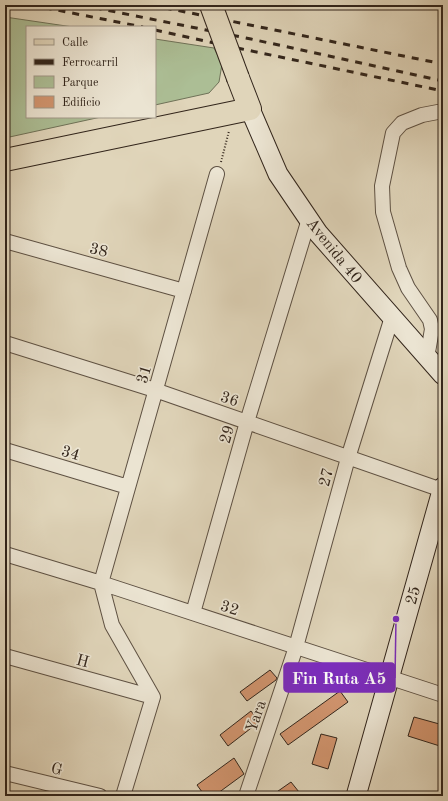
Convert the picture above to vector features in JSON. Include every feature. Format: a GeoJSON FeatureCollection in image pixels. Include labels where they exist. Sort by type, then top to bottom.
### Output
{"type":"FeatureCollection","features":[{"type":"Feature","properties":{"kind":"main road"},"geometry":{"type":"LineString","coordinates":[[5,160],[242,111],[238,78],[211,5]]}},
{"type":"Feature","properties":{"kind":"main road"},"geometry":{"type":"LineString","coordinates":[[203,119],[224,104],[232,93],[238,78]]}},
{"type":"Feature","properties":{"kind":"main road","name":"Avenida 40"},"geometry":{"type":"LineString","coordinates":[[242,111],[278,174],[318,233],[443,375]]}},
{"type":"Feature","properties":{"kind":"main road","name":"25"},"geometry":{"type":"LineString","coordinates":[[356,796],[388,678],[443,489]]}},
{"type":"Feature","properties":{"kind":"street"},"geometry":{"type":"LineString","coordinates":[[427,358],[432,329],[430,320],[408,288],[399,268],[384,212],[382,186],[393,134],[402,123],[422,115],[443,111]]}},
{"type":"Feature","properties":{"kind":"street","name":"31"},"geometry":{"type":"LineString","coordinates":[[101,583],[217,174]]}},
{"type":"Feature","properties":{"kind":"street","name":"29"},"geometry":{"type":"LineString","coordinates":[[193,613],[247,422],[309,219]]}},
{"type":"Feature","properties":{"kind":"street","name":"38"},"geometry":{"type":"LineString","coordinates":[[5,241],[184,291]]}},
{"type":"Feature","properties":{"kind":"street","name":"27"},"geometry":{"type":"LineString","coordinates":[[296,647],[348,458],[392,317]]}},
{"type":"Feature","properties":{"kind":"street","name":"36"},"geometry":{"type":"LineString","coordinates":[[5,343],[156,390],[348,458],[443,489]]}},
{"type":"Feature","properties":{"kind":"street","name":"34"},"geometry":{"type":"LineString","coordinates":[[5,450],[128,487]]}},
{"type":"Feature","properties":{"kind":"street","name":"32"},"geometry":{"type":"LineString","coordinates":[[5,554],[101,583],[443,695]]}},
{"type":"Feature","properties":{"kind":"street"},"geometry":{"type":"LineString","coordinates":[[101,583],[112,625],[153,697],[123,796]]}},
{"type":"Feature","properties":{"kind":"street","name":"Yara"},"geometry":{"type":"LineString","coordinates":[[246,796],[296,647]]}},
{"type":"Feature","properties":{"kind":"street","name":"H"},"geometry":{"type":"LineString","coordinates":[[5,656],[153,697]]}},
{"type":"Feature","properties":{"kind":"street","name":"G"},"geometry":{"type":"LineString","coordinates":[[5,773],[100,796]]}},
{"type":"Feature","properties":{"kind":"path"},"geometry":{"type":"LineString","coordinates":[[217,174],[242,111]]}},
{"type":"Feature","properties":{"kind":"green space"},"geometry":{"type":"Polygon","coordinates":[[[5,17],[66,26],[26,26],[26,118],[96,118],[5,138],[5,17]]]}},
{"type":"Feature","properties":{"kind":"green space"},"geometry":{"type":"Polygon","coordinates":[[[156,39],[214,48],[222,64],[219,82],[209,93],[156,105],[156,39]]]}},
{"type":"Feature","properties":{"kind":"building"},"geometry":{"type":"Polygon","coordinates":[[[270,670],[277,678],[276,680],[247,701],[240,692],[270,670]]]}},
{"type":"Feature","properties":{"kind":"building"},"geometry":{"type":"Polygon","coordinates":[[[340,691],[348,702],[288,745],[280,734],[340,691]]]}},
{"type":"Feature","properties":{"kind":"building"},"geometry":{"type":"Polygon","coordinates":[[[251,711],[259,722],[228,746],[220,735],[251,711]]]}},
{"type":"Feature","properties":{"kind":"building"},"geometry":{"type":"Polygon","coordinates":[[[414,717],[443,725],[443,747],[408,736],[414,717]]]}},
{"type":"Feature","properties":{"kind":"building"},"geometry":{"type":"Polygon","coordinates":[[[321,734],[337,738],[328,769],[312,764],[321,734]]]}},
{"type":"Feature","properties":{"kind":"building"},"geometry":{"type":"Polygon","coordinates":[[[234,758],[244,774],[214,796],[205,796],[197,785],[234,758]]]}},
{"type":"Feature","properties":{"kind":"building"},"geometry":{"type":"Polygon","coordinates":[[[291,782],[299,792],[293,796],[271,796],[291,782]]]}},
{"type":"Feature","properties":{"kind":"railway"},"geometry":{"type":"LineString","coordinates":[[31,5],[138,26]]}},
{"type":"Feature","properties":{"kind":"railway"},"geometry":{"type":"LineString","coordinates":[[81,5],[251,39],[443,81]]}},
{"type":"Feature","properties":{"kind":"railway"},"geometry":{"type":"LineString","coordinates":[[151,5],[443,64]]}},
{"type":"Feature","properties":{"kind":"railway"},"geometry":{"type":"LineString","coordinates":[[156,30],[443,91]]}},
{"type":"Feature","properties":{"kind":"place","name":"Fin Ruta A5"},"geometry":{"type":"Point","coordinates":[396,619]}}]}
